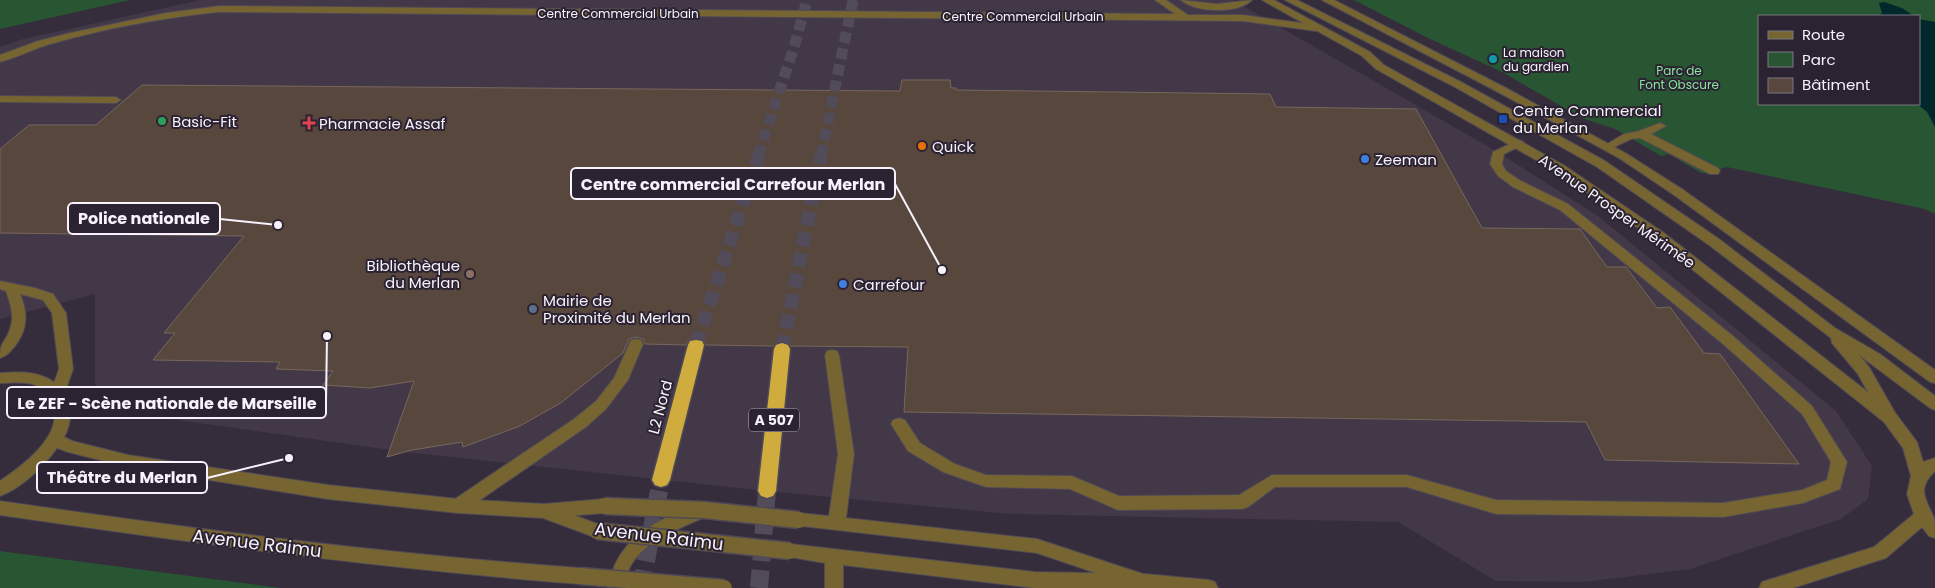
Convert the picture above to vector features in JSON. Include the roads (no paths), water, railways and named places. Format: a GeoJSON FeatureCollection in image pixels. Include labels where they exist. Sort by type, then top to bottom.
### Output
{"type":"FeatureCollection","features":[{"type":"Feature","properties":{"kind":"highway","name":"L2 Nord"},"geometry":{"type":"LineString","coordinates":[[661,480],[696,345]]}},
{"type":"Feature","properties":{"kind":"highway","name":"A 507"},"geometry":{"type":"LineString","coordinates":[[767,491],[782,350]]}},
{"type":"Feature","properties":{"kind":"street"},"geometry":{"type":"LineString","coordinates":[[404,11],[428,0]]}},
{"type":"Feature","properties":{"kind":"street"},"geometry":{"type":"LineString","coordinates":[[1160,0],[1184,17]]}},
{"type":"Feature","properties":{"kind":"street"},"geometry":{"type":"LineString","coordinates":[[1186,0],[1198,4],[1223,6],[1241,4],[1247,0]]}},
{"type":"Feature","properties":{"kind":"street","name":"Avenue Prosper Mérimée"},"geometry":{"type":"LineString","coordinates":[[1267,0],[1366,54],[1380,67],[1518,143],[1570,175],[1659,236],[1890,418],[1911,446],[1919,476],[1915,494],[1923,516],[1935,531]]}},
{"type":"Feature","properties":{"kind":"street"},"geometry":{"type":"LineString","coordinates":[[1290,0],[1457,84],[1595,161],[1714,242],[1830,331],[1875,358],[1935,404]]}},
{"type":"Feature","properties":{"kind":"street"},"geometry":{"type":"LineString","coordinates":[[1327,0],[1608,147],[1678,192],[1935,378]]}},
{"type":"Feature","properties":{"kind":"street","name":"Centre Commercial Urbain"},"geometry":{"type":"LineString","coordinates":[[0,60],[23,48],[56,39],[186,11],[219,9],[1243,18],[1316,28]]}},
{"type":"Feature","properties":{"kind":"street"},"geometry":{"type":"LineString","coordinates":[[0,99],[116,100]]}},
{"type":"Feature","properties":{"kind":"street"},"geometry":{"type":"LineString","coordinates":[[1608,147],[1628,136],[1642,134],[1660,126]]}},
{"type":"Feature","properties":{"kind":"street"},"geometry":{"type":"LineString","coordinates":[[899,424],[914,446],[949,468],[986,481],[1072,482],[1118,503],[1242,502],[1272,481],[1406,482],[1496,507],[1722,510],[1803,496],[1834,484],[1839,462],[1807,410],[1728,340],[1564,207],[1516,184],[1502,173],[1496,164],[1499,152],[1518,143]]}},
{"type":"Feature","properties":{"kind":"street"},"geometry":{"type":"LineString","coordinates":[[0,353],[18,330],[20,307],[6,286]]}},
{"type":"Feature","properties":{"kind":"street"},"geometry":{"type":"LineString","coordinates":[[6,286],[48,298],[59,313],[66,369],[58,394]]}},
{"type":"Feature","properties":{"kind":"street"},"geometry":{"type":"LineString","coordinates":[[1830,331],[1864,371],[1890,418]]}},
{"type":"Feature","properties":{"kind":"street"},"geometry":{"type":"LineString","coordinates":[[458,506],[580,423],[601,404],[620,380],[636,344]]}},
{"type":"Feature","properties":{"kind":"street"},"geometry":{"type":"LineString","coordinates":[[832,355],[846,454],[837,524]]}},
{"type":"Feature","properties":{"kind":"street"},"geometry":{"type":"LineString","coordinates":[[0,378],[17,377],[41,381],[58,394],[64,407],[62,422],[55,439],[37,459],[0,488]]}},
{"type":"Feature","properties":{"kind":"street","name":"Avenue Raimu"},"geometry":{"type":"LineString","coordinates":[[55,439],[68,446],[128,461],[328,492],[458,506],[544,511],[597,531],[834,555],[1035,580],[1145,582],[1210,588]]}},
{"type":"Feature","properties":{"kind":"street"},"geometry":{"type":"LineString","coordinates":[[1919,476],[1935,464]]}},
{"type":"Feature","properties":{"kind":"street"},"geometry":{"type":"LineString","coordinates":[[544,511],[604,506],[704,510],[1037,546],[1145,582]]}},
{"type":"Feature","properties":{"kind":"street","name":"Avenue Raimu"},"geometry":{"type":"LineString","coordinates":[[0,508],[167,532],[502,570],[580,576],[617,584],[724,588]]}},
{"type":"Feature","properties":{"kind":"street"},"geometry":{"type":"LineString","coordinates":[[617,584],[628,552],[648,536],[704,510]]}},
{"type":"Feature","properties":{"kind":"street"},"geometry":{"type":"LineString","coordinates":[[1768,588],[1880,553],[1923,516]]}},
{"type":"Feature","properties":{"kind":"street"},"geometry":{"type":"LineString","coordinates":[[834,555],[834,588]]}},
{"type":"Feature","properties":{"kind":"lane"},"geometry":{"type":"LineString","coordinates":[[1642,134],[1714,170]]}},
{"type":"Feature","properties":{"kind":"tunnel"},"geometry":{"type":"LineString","coordinates":[[758,156],[795,44],[807,0]]}},
{"type":"Feature","properties":{"kind":"tunnel"},"geometry":{"type":"LineString","coordinates":[[821,156],[853,0]]}},
{"type":"Feature","properties":{"kind":"tunnel"},"geometry":{"type":"LineString","coordinates":[[696,345],[759,155]]}},
{"type":"Feature","properties":{"kind":"tunnel"},"geometry":{"type":"LineString","coordinates":[[782,349],[821,155]]}},
{"type":"Feature","properties":{"kind":"tunnel"},"geometry":{"type":"LineString","coordinates":[[641,588],[661,480]]}},
{"type":"Feature","properties":{"kind":"tunnel"},"geometry":{"type":"LineString","coordinates":[[759,588],[767,491]]}},
{"type":"Feature","properties":{"kind":"place","name":"La maison du gardien"},"geometry":{"type":"Point","coordinates":[1493,59]}},
{"type":"Feature","properties":{"kind":"place","name":"Centre Commercial du Merlan"},"geometry":{"type":"Point","coordinates":[1503,119]}},
{"type":"Feature","properties":{"kind":"place","name":"Basic-Fit"},"geometry":{"type":"Point","coordinates":[162,121]}},
{"type":"Feature","properties":{"kind":"place","name":"Pharmacie Assaf"},"geometry":{"type":"Point","coordinates":[309,123]}},
{"type":"Feature","properties":{"kind":"place","name":"Quick"},"geometry":{"type":"Point","coordinates":[922,146]}},
{"type":"Feature","properties":{"kind":"place","name":"Zeeman"},"geometry":{"type":"Point","coordinates":[1365,159]}},
{"type":"Feature","properties":{"kind":"place","name":"Police nationale"},"geometry":{"type":"Point","coordinates":[278,225]}},
{"type":"Feature","properties":{"kind":"place","name":"Centre commercial Carrefour Merlan"},"geometry":{"type":"Point","coordinates":[942,270]}},
{"type":"Feature","properties":{"kind":"place","name":"Bibliothèque du Merlan"},"geometry":{"type":"Point","coordinates":[470,274]}},
{"type":"Feature","properties":{"kind":"place","name":"Carrefour"},"geometry":{"type":"Point","coordinates":[843,284]}},
{"type":"Feature","properties":{"kind":"place","name":"Mairie de Proximité du Merlan"},"geometry":{"type":"Point","coordinates":[533,309]}},
{"type":"Feature","properties":{"kind":"place","name":"Le ZEF - Scène nationale de Marseille"},"geometry":{"type":"Point","coordinates":[327,336]}},
{"type":"Feature","properties":{"kind":"place","name":"Théâtre du Merlan"},"geometry":{"type":"Point","coordinates":[289,458]}},
{"type":"Feature","properties":{"kind":"park label","name":"Parc de Font Obscure"},"geometry":{"type":"Point","coordinates":[1679,77]}}]}
